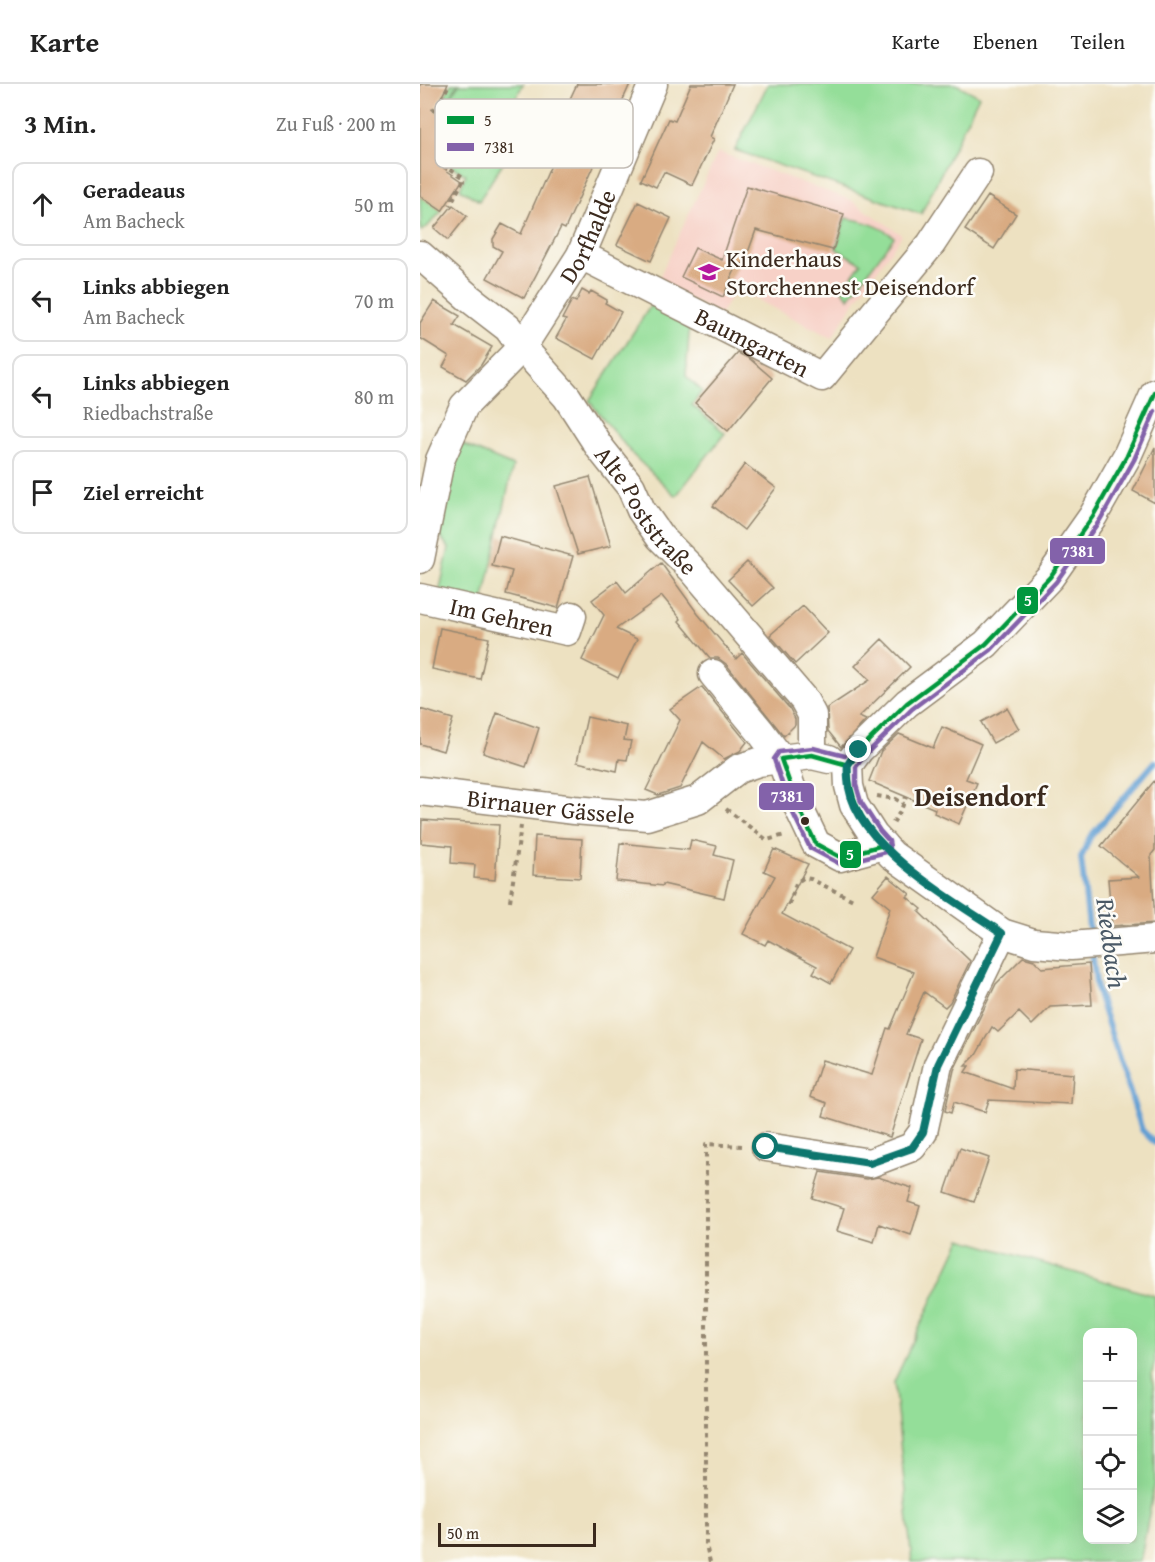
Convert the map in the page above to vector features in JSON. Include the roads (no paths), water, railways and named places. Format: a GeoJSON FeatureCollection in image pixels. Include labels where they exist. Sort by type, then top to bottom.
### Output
{"type":"FeatureCollection","features":[{"type":"Feature","properties":{"kind":"street","name":"Dorfhalde"},"geometry":{"type":"LineString","coordinates":[[633,132],[653,84]]}},
{"type":"Feature","properties":{"kind":"street","name":"Dorfhalde"},"geometry":{"type":"LineString","coordinates":[[522,347],[581,255],[618,168]]}},
{"type":"Feature","properties":{"kind":"street","name":"Baumgarten"},"geometry":{"type":"LineString","coordinates":[[581,255],[822,377],[932,244],[978,173]]}},
{"type":"Feature","properties":{"kind":"street","name":"Alte Poststraße"},"geometry":{"type":"LineString","coordinates":[[420,255],[469,298],[508,328],[567,397],[600,448],[631,487],[640,510],[660,537],[693,568],[804,700],[812,715],[812,755]]}},
{"type":"Feature","properties":{"kind":"street"},"geometry":{"type":"LineString","coordinates":[[420,560],[440,460],[464,406],[522,347]]}},
{"type":"Feature","properties":{"kind":"street"},"geometry":{"type":"LineString","coordinates":[[1155,393],[1127,456],[1094,516],[1050,577],[986,644],[907,703],[859,750],[848,765],[849,786],[854,805],[874,836],[901,862],[1002,933],[1034,943],[1071,946],[1155,939]]}},
{"type":"Feature","properties":{"kind":"street","name":"Im Gehren"},"geometry":{"type":"LineString","coordinates":[[420,598],[567,631],[572,616]]}},
{"type":"Feature","properties":{"kind":"street"},"geometry":{"type":"LineString","coordinates":[[713,674],[781,759],[797,804],[816,844],[840,857],[883,845]]}},
{"type":"Feature","properties":{"kind":"street"},"geometry":{"type":"LineString","coordinates":[[812,755],[848,765]]}},
{"type":"Feature","properties":{"kind":"street","name":"Birnauer Gässele"},"geometry":{"type":"LineString","coordinates":[[420,791],[524,805],[647,816],[698,800],[738,769],[758,762],[812,755]]}},
{"type":"Feature","properties":{"kind":"street"},"geometry":{"type":"LineString","coordinates":[[766,1147],[870,1163],[912,1148],[923,1132],[938,1065],[1002,933]]}},
{"type":"Feature","properties":{"kind":"waterway","name":"Riedbach"},"geometry":{"type":"LineString","coordinates":[[1090,936],[1081,858],[1090,837],[1155,762]]}},
{"type":"Feature","properties":{"kind":"waterway","name":"Riedbach"},"geometry":{"type":"LineString","coordinates":[[1092,952],[1097,990],[1142,1130],[1155,1143]]}},
{"type":"Feature","properties":{"kind":"place","name":"Kinderhaus Storchennest Deisendorf"},"geometry":{"type":"Point","coordinates":[709,272]}},
{"type":"Feature","properties":{"kind":"district","name":"Deisendorf"},"geometry":{"type":"Point","coordinates":[980,796]}}]}
